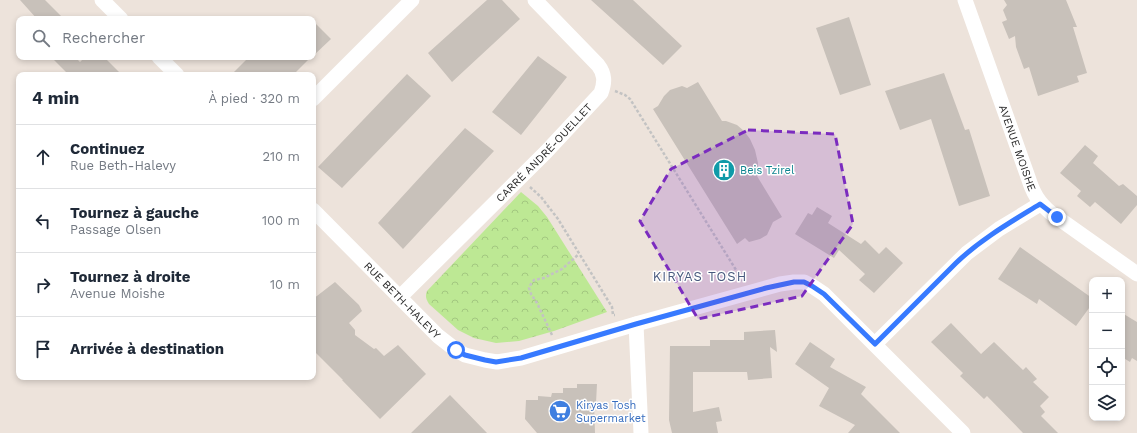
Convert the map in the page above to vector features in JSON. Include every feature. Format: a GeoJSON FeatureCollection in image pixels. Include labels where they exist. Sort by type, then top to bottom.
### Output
{"type":"FeatureCollection","features":[{"type":"Feature","properties":{"kind":"street"},"geometry":{"type":"LineString","coordinates":[[102,0],[118,16]]}},
{"type":"Feature","properties":{"kind":"street"},"geometry":{"type":"LineString","coordinates":[[316,96],[412,0]]}},
{"type":"Feature","properties":{"kind":"street","name":"CARRÉ ANDRÉ-OUELLET"},"geometry":{"type":"LineString","coordinates":[[400,297],[546,152],[601,93],[604,86],[603,71],[535,0]]}},
{"type":"Feature","properties":{"kind":"street","name":"AVENUE MOISHE"},"geometry":{"type":"LineString","coordinates":[[965,0],[1036,198],[1040,204],[1057,217],[1136,271]]}},
{"type":"Feature","properties":{"kind":"street"},"geometry":{"type":"LineString","coordinates":[[162,60],[174,72]]}},
{"type":"Feature","properties":{"kind":"street"},"geometry":{"type":"LineString","coordinates":[[875,344],[967,253],[999,229],[1040,204]]}},
{"type":"Feature","properties":{"kind":"street","name":"RUE BETH-HALEVY"},"geometry":{"type":"LineString","coordinates":[[316,213],[438,336],[465,355],[496,362],[521,358],[780,284],[804,282],[824,294],[963,433]]}},
{"type":"Feature","properties":{"kind":"street"},"geometry":{"type":"LineString","coordinates":[[636,324],[640,433]]}},
{"type":"Feature","properties":{"kind":"path"},"geometry":{"type":"LineString","coordinates":[[613,90],[630,99],[741,278]]}},
{"type":"Feature","properties":{"kind":"path"},"geometry":{"type":"LineString","coordinates":[[527,184],[541,197],[558,219],[612,307],[613,315]]}},
{"type":"Feature","properties":{"kind":"path"},"geometry":{"type":"LineString","coordinates":[[550,330],[538,303],[531,294],[529,288],[534,280],[544,278],[562,270],[579,254]]}},
{"type":"Feature","properties":{"kind":"highlighted area"},"geometry":{"type":"Polygon","coordinates":[[[748,130],[835,134],[853,224],[802,296],[698,319],[640,221],[671,169],[748,130]]]}},
{"type":"Feature","properties":{"kind":"green space"},"geometry":{"type":"Polygon","coordinates":[[[521,192],[538,206],[547,217],[607,312],[554,331],[519,341],[496,343],[474,338],[458,330],[429,304],[426,298],[426,293],[521,192]]]}},
{"type":"Feature","properties":{"kind":"building"},"geometry":{"type":"Polygon","coordinates":[[[20,0],[45,0],[61,16],[34,16],[20,0]]]}},
{"type":"Feature","properties":{"kind":"building"},"geometry":{"type":"Polygon","coordinates":[[[487,0],[502,0],[520,19],[452,82],[428,53],[487,0]]]}},
{"type":"Feature","properties":{"kind":"building"},"geometry":{"type":"Polygon","coordinates":[[[591,0],[633,0],[682,46],[663,65],[591,0]]]}},
{"type":"Feature","properties":{"kind":"building"},"geometry":{"type":"Polygon","coordinates":[[[1004,0],[1066,0],[1077,27],[1073,27],[1087,73],[1077,76],[1079,82],[1038,96],[1029,67],[1024,69],[1016,47],[1015,36],[1009,39],[1002,22],[1007,20],[1003,10],[1007,5],[1004,0]]]}},
{"type":"Feature","properties":{"kind":"building"},"geometry":{"type":"Polygon","coordinates":[[[849,17],[871,85],[840,95],[816,28],[849,17]]]}},
{"type":"Feature","properties":{"kind":"building"},"geometry":{"type":"Polygon","coordinates":[[[316,24],[331,39],[316,53],[316,24]]]}},
{"type":"Feature","properties":{"kind":"building"},"geometry":{"type":"Polygon","coordinates":[[[538,56],[567,77],[521,135],[492,112],[538,56]]]}},
{"type":"Feature","properties":{"kind":"building"},"geometry":{"type":"Polygon","coordinates":[[[54,60],[78,60],[80,62],[82,60],[107,60],[119,72],[66,72],[54,60]]]}},
{"type":"Feature","properties":{"kind":"building"},"geometry":{"type":"Polygon","coordinates":[[[246,60],[308,60],[296,72],[234,72],[246,60]]]}},
{"type":"Feature","properties":{"kind":"building"},"geometry":{"type":"Polygon","coordinates":[[[944,73],[965,130],[969,129],[990,196],[959,206],[931,119],[900,130],[885,91],[944,73]]]}},
{"type":"Feature","properties":{"kind":"building"},"geometry":{"type":"Polygon","coordinates":[[[407,74],[431,96],[342,188],[318,167],[407,74]]]}},
{"type":"Feature","properties":{"kind":"building","name":"Beis Tzirel"},"geometry":{"type":"Polygon","coordinates":[[[698,82],[722,121],[737,125],[750,139],[755,150],[758,163],[757,176],[782,217],[773,222],[767,235],[760,239],[749,242],[745,238],[737,244],[653,109],[658,106],[670,90],[682,86],[687,88],[698,82]]]}},
{"type":"Feature","properties":{"kind":"building"},"geometry":{"type":"Polygon","coordinates":[[[465,128],[494,151],[403,249],[378,223],[465,128]]]}},
{"type":"Feature","properties":{"kind":"building"},"geometry":{"type":"Polygon","coordinates":[[[1085,145],[1098,156],[1093,163],[1119,186],[1123,184],[1137,196],[1137,205],[1121,224],[1095,202],[1090,207],[1077,196],[1081,191],[1060,173],[1085,145]]]}},
{"type":"Feature","properties":{"kind":"building"},"geometry":{"type":"Polygon","coordinates":[[[817,207],[832,216],[828,223],[861,244],[865,240],[879,254],[886,247],[903,263],[874,293],[859,280],[865,274],[839,250],[834,258],[795,234],[808,213],[812,215],[817,207]]]}},
{"type":"Feature","properties":{"kind":"building"},"geometry":{"type":"Polygon","coordinates":[[[1020,247],[1089,296],[1089,308],[1076,326],[1039,299],[1037,304],[998,279],[1020,247]]]}},
{"type":"Feature","properties":{"kind":"building"},"geometry":{"type":"Polygon","coordinates":[[[335,282],[359,305],[362,311],[349,323],[355,330],[355,335],[374,349],[376,348],[384,356],[398,345],[426,374],[380,419],[316,353],[316,297],[335,282]]]}},
{"type":"Feature","properties":{"kind":"building"},"geometry":{"type":"Polygon","coordinates":[[[1125,315],[1137,322],[1137,361],[1132,358],[1130,362],[1125,359],[1125,315]]]}},
{"type":"Feature","properties":{"kind":"building"},"geometry":{"type":"Polygon","coordinates":[[[951,323],[981,354],[994,342],[1023,370],[1026,367],[1037,379],[1033,382],[1049,397],[1040,406],[1045,412],[1041,416],[1058,433],[1023,433],[987,396],[984,399],[960,376],[963,373],[931,342],[951,323]]]}},
{"type":"Feature","properties":{"kind":"building"},"geometry":{"type":"Polygon","coordinates":[[[775,330],[777,352],[770,347],[772,378],[748,380],[747,372],[693,372],[693,412],[719,407],[722,421],[716,422],[718,433],[672,433],[669,420],[670,346],[710,346],[710,340],[744,340],[744,332],[775,330]]]}},
{"type":"Feature","properties":{"kind":"building"},"geometry":{"type":"Polygon","coordinates":[[[810,342],[835,359],[830,367],[866,387],[861,394],[900,433],[848,433],[855,425],[819,406],[829,388],[795,364],[810,342]]]}},
{"type":"Feature","properties":{"kind":"building","name":"Kiryas Tosh Supermarket"},"geometry":{"type":"Polygon","coordinates":[[[577,384],[597,384],[596,403],[594,403],[595,433],[537,433],[525,419],[526,400],[538,400],[538,396],[551,397],[552,393],[563,393],[563,388],[577,388],[577,384]]]}},
{"type":"Feature","properties":{"kind":"building"},"geometry":{"type":"Polygon","coordinates":[[[450,395],[487,433],[411,433],[450,395]]]}},
{"type":"Feature","properties":{"kind":"place","name":"Beis Tzirel"},"geometry":{"type":"Point","coordinates":[724,170]}},
{"type":"Feature","properties":{"kind":"place","name":"Kiryas Tosh Supermarket"},"geometry":{"type":"Point","coordinates":[560,411]}},
{"type":"Feature","properties":{"kind":"district","name":"KIRYAS TOSH"},"geometry":{"type":"Point","coordinates":[700,276]}},
{"type":"Feature","properties":{"kind":"route"},"geometry":{"type":"LineString","coordinates":[[456,350],[465,355],[496,362],[521,358],[636,324],[780,284],[794,282],[804,282],[824,294],[875,344],[956,263],[999,229],[1040,204],[1057,217]]}}]}
